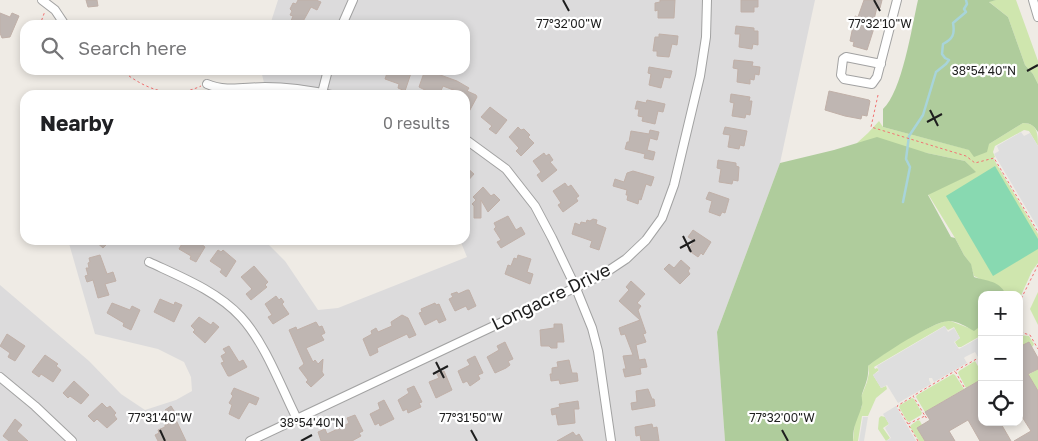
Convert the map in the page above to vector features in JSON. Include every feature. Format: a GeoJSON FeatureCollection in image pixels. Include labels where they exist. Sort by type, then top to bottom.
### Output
{"type":"FeatureCollection","features":[{"type":"Feature","properties":{"kind":"street"},"geometry":{"type":"LineString","coordinates":[[344,20],[353,0]]}},
{"type":"Feature","properties":{"kind":"street","name":"Longacre Drive"},"geometry":{"type":"LineString","coordinates":[[250,441],[575,286],[602,275],[626,259],[646,240],[662,218],[674,185],[700,76],[706,38],[707,0]]}},
{"type":"Feature","properties":{"kind":"street"},"geometry":{"type":"LineString","coordinates":[[881,64],[846,56],[843,59],[840,75],[844,79],[872,84],[876,80],[881,64],[897,0]]}},
{"type":"Feature","properties":{"kind":"street"},"geometry":{"type":"LineString","coordinates":[[1033,0],[1038,17]]}},
{"type":"Feature","properties":{"kind":"street"},"geometry":{"type":"LineString","coordinates":[[45,2],[62,20]]}},
{"type":"Feature","properties":{"kind":"street"},"geometry":{"type":"LineString","coordinates":[[323,90],[327,75]]}},
{"type":"Feature","properties":{"kind":"street"},"geometry":{"type":"LineString","coordinates":[[207,84],[225,89],[266,87],[303,90]]}},
{"type":"Feature","properties":{"kind":"street"},"geometry":{"type":"LineString","coordinates":[[470,143],[506,168],[535,206],[575,286],[592,328],[598,351],[612,441]]}},
{"type":"Feature","properties":{"kind":"street"},"geometry":{"type":"LineString","coordinates":[[149,262],[199,286],[240,316],[260,344],[296,419]]}},
{"type":"Feature","properties":{"kind":"street"},"geometry":{"type":"LineString","coordinates":[[0,377],[35,406],[72,441]]}},
{"type":"Feature","properties":{"kind":"path"},"geometry":{"type":"LineString","coordinates":[[41,20],[45,2]]}},
{"type":"Feature","properties":{"kind":"path"},"geometry":{"type":"LineString","coordinates":[[128,75],[146,87],[155,90]]}},
{"type":"Feature","properties":{"kind":"path"},"geometry":{"type":"LineString","coordinates":[[193,90],[207,84]]}},
{"type":"Feature","properties":{"kind":"path"},"geometry":{"type":"LineString","coordinates":[[878,95],[872,127],[966,156],[976,163],[994,158],[1038,232]]}},
{"type":"Feature","properties":{"kind":"path"},"geometry":{"type":"LineString","coordinates":[[1023,295],[1038,265]]}},
{"type":"Feature","properties":{"kind":"path"},"geometry":{"type":"LineString","coordinates":[[1023,332],[1030,335],[1038,349]]}},
{"type":"Feature","properties":{"kind":"path"},"geometry":{"type":"LineString","coordinates":[[918,441],[897,406],[978,358]]}},
{"type":"Feature","properties":{"kind":"path"},"geometry":{"type":"LineString","coordinates":[[955,372],[964,387]]}},
{"type":"Feature","properties":{"kind":"path"},"geometry":{"type":"LineString","coordinates":[[913,396],[928,420]]}},
{"type":"Feature","properties":{"kind":"path"},"geometry":{"type":"LineString","coordinates":[[908,424],[925,416]]}},
{"type":"Feature","properties":{"kind":"shaded area"},"geometry":{"type":"Polygon","coordinates":[[[278,0],[815,0],[780,163],[717,332],[725,441],[0,441],[0,285],[89,361],[121,394],[145,410],[176,400],[192,391],[191,377],[184,362],[158,349],[95,334],[69,245],[269,245],[285,261],[318,310],[338,308],[467,257],[462,245],[470,245],[470,90],[247,90],[265,87],[262,75],[470,75],[470,20],[272,20],[278,0]]]}},
{"type":"Feature","properties":{"kind":"shaded area"},"geometry":{"type":"Polygon","coordinates":[[[1021,132],[1024,136],[1030,133],[1038,146],[1038,228],[994,154],[999,151],[997,146],[1021,132]]]}},
{"type":"Feature","properties":{"kind":"shaded area"},"geometry":{"type":"Polygon","coordinates":[[[945,326],[948,332],[954,328],[960,338],[954,342],[959,349],[978,338],[978,357],[975,352],[965,357],[967,363],[934,382],[932,378],[929,378],[931,384],[898,403],[887,385],[881,388],[873,375],[879,371],[877,366],[945,326]]]}},
{"type":"Feature","properties":{"kind":"shaded area"},"geometry":{"type":"Polygon","coordinates":[[[896,406],[916,441],[886,441],[891,438],[885,428],[889,424],[883,414],[896,406]]]}},
{"type":"Feature","properties":{"kind":"shaded area"},"geometry":{"type":"Polygon","coordinates":[[[863,417],[868,417],[864,441],[859,441],[863,417]]]}},
{"type":"Feature","properties":{"kind":"green space"},"geometry":{"type":"Polygon","coordinates":[[[918,0],[996,0],[989,2],[1008,17],[1025,65],[1033,74],[1038,84],[1038,132],[1032,125],[1023,123],[989,144],[987,152],[974,157],[969,150],[883,127],[883,109],[890,101],[901,74],[918,0]]]}},
{"type":"Feature","properties":{"kind":"green space"},"geometry":{"type":"Polygon","coordinates":[[[1016,0],[1038,61],[1038,84],[1033,74],[1025,65],[1008,17],[988,1],[1016,0]]]}},
{"type":"Feature","properties":{"kind":"green space"},"geometry":{"type":"Polygon","coordinates":[[[879,121],[883,127],[970,150],[989,144],[1023,123],[1034,127],[1038,146],[1029,131],[1024,130],[995,146],[993,152],[995,157],[993,158],[1038,234],[1038,263],[1032,271],[1023,291],[1004,291],[974,276],[970,263],[928,194],[975,172],[965,161],[927,153],[857,143],[879,121]]]}},
{"type":"Feature","properties":{"kind":"green space"},"geometry":{"type":"Polygon","coordinates":[[[877,137],[927,153],[965,161],[976,172],[928,195],[951,237],[955,238],[971,264],[974,277],[990,281],[1001,287],[1004,291],[978,291],[978,328],[974,331],[955,322],[942,322],[908,339],[868,366],[868,377],[862,395],[862,405],[855,426],[853,441],[725,441],[717,332],[780,163],[877,137]]]}},
{"type":"Feature","properties":{"kind":"green space"},"geometry":{"type":"Polygon","coordinates":[[[995,166],[1038,239],[1038,249],[993,276],[946,196],[995,166]]]}},
{"type":"Feature","properties":{"kind":"green space"},"geometry":{"type":"Polygon","coordinates":[[[1038,292],[1038,325],[1030,309],[1038,292]]]}},
{"type":"Feature","properties":{"kind":"green space"},"geometry":{"type":"Polygon","coordinates":[[[948,320],[974,330],[978,328],[978,337],[958,347],[955,342],[960,338],[954,327],[948,330],[944,326],[874,367],[879,370],[873,375],[881,388],[886,386],[887,389],[876,398],[868,416],[862,416],[858,441],[853,441],[855,421],[862,406],[861,397],[869,373],[868,366],[886,352],[926,329],[948,320]]]}},
{"type":"Feature","properties":{"kind":"green space"},"geometry":{"type":"Polygon","coordinates":[[[1023,335],[1029,336],[1034,344],[1032,347],[1029,342],[1023,345],[1023,335]]]}},
{"type":"Feature","properties":{"kind":"green space"},"geometry":{"type":"Polygon","coordinates":[[[975,361],[978,366],[978,381],[966,388],[958,373],[975,361]]]}},
{"type":"Feature","properties":{"kind":"green space"},"geometry":{"type":"Polygon","coordinates":[[[1038,369],[1038,391],[1028,375],[1038,369]]]}},
{"type":"Feature","properties":{"kind":"green space"},"geometry":{"type":"Polygon","coordinates":[[[953,374],[964,389],[925,412],[916,397],[917,395],[953,374]]]}},
{"type":"Feature","properties":{"kind":"green space"},"geometry":{"type":"Polygon","coordinates":[[[912,398],[922,413],[909,422],[899,407],[912,398]]]}},
{"type":"Feature","properties":{"kind":"green space"},"geometry":{"type":"Polygon","coordinates":[[[881,416],[885,417],[889,424],[883,428],[890,438],[886,441],[878,429],[881,416]]]}},
{"type":"Feature","properties":{"kind":"green space"},"geometry":{"type":"Polygon","coordinates":[[[918,420],[922,425],[917,428],[925,441],[919,441],[910,427],[918,420]]]}},
{"type":"Feature","properties":{"kind":"building"},"geometry":{"type":"Polygon","coordinates":[[[86,0],[97,0],[98,6],[88,7],[86,0]]]}},
{"type":"Feature","properties":{"kind":"building"},"geometry":{"type":"Polygon","coordinates":[[[298,0],[316,0],[321,2],[317,10],[311,7],[304,20],[291,20],[293,16],[290,15],[292,11],[290,9],[293,3],[296,4],[298,0]]]}},
{"type":"Feature","properties":{"kind":"building"},"geometry":{"type":"Polygon","coordinates":[[[660,0],[675,0],[674,18],[658,18],[658,10],[655,11],[655,3],[660,2],[660,0]]]}},
{"type":"Feature","properties":{"kind":"building"},"geometry":{"type":"Polygon","coordinates":[[[741,0],[758,0],[758,7],[754,7],[754,12],[741,12],[741,0]]]}},
{"type":"Feature","properties":{"kind":"building"},"geometry":{"type":"Polygon","coordinates":[[[864,0],[882,0],[880,8],[877,7],[873,24],[875,25],[867,50],[853,46],[854,42],[850,41],[855,16],[858,17],[864,0]]]}},
{"type":"Feature","properties":{"kind":"building"},"geometry":{"type":"Polygon","coordinates":[[[0,13],[10,17],[12,13],[19,16],[10,37],[2,38],[0,33],[0,13]]]}},
{"type":"Feature","properties":{"kind":"building"},"geometry":{"type":"Polygon","coordinates":[[[736,26],[754,28],[754,31],[758,31],[758,45],[753,44],[752,49],[739,47],[740,34],[735,34],[736,26]]]}},
{"type":"Feature","properties":{"kind":"building"},"geometry":{"type":"Polygon","coordinates":[[[659,34],[678,36],[677,45],[672,44],[669,57],[657,56],[657,51],[653,51],[655,37],[659,37],[659,34]]]}},
{"type":"Feature","properties":{"kind":"building"},"geometry":{"type":"Polygon","coordinates":[[[734,60],[753,62],[752,66],[760,67],[759,75],[755,74],[754,80],[750,79],[750,84],[737,82],[738,69],[733,68],[734,60]]]}},
{"type":"Feature","properties":{"kind":"building"},"geometry":{"type":"Polygon","coordinates":[[[649,67],[672,71],[670,78],[664,77],[661,88],[649,85],[651,74],[648,73],[649,67]]]}},
{"type":"Feature","properties":{"kind":"building"},"geometry":{"type":"Polygon","coordinates":[[[386,75],[410,75],[405,90],[398,88],[399,84],[385,79],[386,75]]]}},
{"type":"Feature","properties":{"kind":"building"},"geometry":{"type":"Polygon","coordinates":[[[423,75],[440,75],[469,88],[468,90],[453,90],[443,86],[441,90],[425,90],[419,87],[423,75]]]}},
{"type":"Feature","properties":{"kind":"building"},"geometry":{"type":"Polygon","coordinates":[[[829,91],[869,100],[867,116],[862,115],[861,119],[825,110],[829,91]]]}},
{"type":"Feature","properties":{"kind":"building"},"geometry":{"type":"Polygon","coordinates":[[[470,92],[477,97],[470,110],[470,92]]]}},
{"type":"Feature","properties":{"kind":"building"},"geometry":{"type":"Polygon","coordinates":[[[731,94],[750,97],[749,101],[752,101],[750,115],[746,114],[745,118],[732,116],[734,103],[730,102],[731,94]]]}},
{"type":"Feature","properties":{"kind":"building"},"geometry":{"type":"Polygon","coordinates":[[[647,100],[665,104],[663,112],[658,111],[655,124],[642,121],[643,117],[638,116],[639,109],[635,109],[637,101],[646,103],[647,100]]]}},
{"type":"Feature","properties":{"kind":"building"},"geometry":{"type":"Polygon","coordinates":[[[490,107],[507,120],[496,134],[489,129],[492,126],[481,117],[490,107]]]}},
{"type":"Feature","properties":{"kind":"building"},"geometry":{"type":"Polygon","coordinates":[[[518,127],[521,130],[524,129],[530,135],[528,137],[534,143],[521,156],[516,151],[519,148],[509,137],[518,127]]]}},
{"type":"Feature","properties":{"kind":"building"},"geometry":{"type":"Polygon","coordinates":[[[725,127],[747,131],[744,146],[740,145],[739,149],[728,147],[730,135],[723,134],[725,127]]]}},
{"type":"Feature","properties":{"kind":"building"},"geometry":{"type":"Polygon","coordinates":[[[650,130],[659,132],[657,140],[650,138],[647,150],[655,152],[653,160],[644,158],[645,154],[625,149],[627,142],[629,142],[631,131],[649,134],[650,130]]]}},
{"type":"Feature","properties":{"kind":"building"},"geometry":{"type":"Polygon","coordinates":[[[544,153],[546,156],[549,154],[553,160],[550,162],[557,170],[542,182],[537,175],[541,172],[533,161],[544,153]]]}},
{"type":"Feature","properties":{"kind":"building"},"geometry":{"type":"Polygon","coordinates":[[[718,160],[736,163],[736,166],[739,167],[738,181],[733,180],[732,184],[719,182],[721,169],[717,168],[718,160]]]}},
{"type":"Feature","properties":{"kind":"building"},"geometry":{"type":"Polygon","coordinates":[[[470,170],[474,174],[470,178],[470,170]]]}},
{"type":"Feature","properties":{"kind":"building"},"geometry":{"type":"Polygon","coordinates":[[[633,171],[654,177],[651,186],[646,184],[638,204],[627,200],[627,190],[613,186],[615,179],[624,182],[627,173],[633,171]]]}},
{"type":"Feature","properties":{"kind":"building"},"geometry":{"type":"Polygon","coordinates":[[[565,183],[568,187],[571,185],[579,196],[576,198],[578,201],[563,212],[558,205],[561,203],[553,191],[565,183]]]}},
{"type":"Feature","properties":{"kind":"building"},"geometry":{"type":"Polygon","coordinates":[[[483,187],[491,196],[494,194],[500,200],[488,212],[481,200],[481,218],[474,218],[474,206],[472,204],[476,200],[473,197],[483,187]]]}},
{"type":"Feature","properties":{"kind":"building"},"geometry":{"type":"Polygon","coordinates":[[[709,192],[729,199],[725,213],[722,212],[720,216],[709,212],[712,201],[706,199],[709,192]]]}},
{"type":"Feature","properties":{"kind":"building"},"geometry":{"type":"Polygon","coordinates":[[[508,216],[516,230],[521,227],[525,234],[501,248],[497,242],[501,240],[494,229],[496,227],[494,223],[508,216]]]}},
{"type":"Feature","properties":{"kind":"building"},"geometry":{"type":"Polygon","coordinates":[[[587,220],[597,220],[596,224],[606,228],[599,250],[590,247],[592,241],[572,234],[575,223],[580,225],[581,222],[586,223],[587,220]]]}},
{"type":"Feature","properties":{"kind":"building"},"geometry":{"type":"Polygon","coordinates":[[[693,230],[711,242],[703,255],[701,253],[698,257],[688,250],[694,241],[688,237],[693,230]]]}},
{"type":"Feature","properties":{"kind":"building"},"geometry":{"type":"Polygon","coordinates":[[[181,245],[202,245],[205,247],[196,262],[190,259],[191,256],[179,249],[181,245]]]}},
{"type":"Feature","properties":{"kind":"building"},"geometry":{"type":"Polygon","coordinates":[[[218,250],[221,252],[223,250],[236,261],[226,277],[220,272],[222,269],[210,261],[218,250]]]}},
{"type":"Feature","properties":{"kind":"building"},"geometry":{"type":"Polygon","coordinates":[[[100,255],[107,274],[113,272],[116,281],[105,284],[109,295],[98,298],[93,280],[87,282],[85,276],[88,275],[86,268],[89,268],[89,258],[100,255]]]}},
{"type":"Feature","properties":{"kind":"building"},"geometry":{"type":"Polygon","coordinates":[[[518,255],[531,259],[527,272],[533,274],[530,284],[505,274],[508,265],[511,266],[514,258],[517,259],[518,255]]]}},
{"type":"Feature","properties":{"kind":"building"},"geometry":{"type":"Polygon","coordinates":[[[681,260],[690,268],[688,271],[690,274],[680,284],[664,269],[669,264],[674,268],[681,260]]]}},
{"type":"Feature","properties":{"kind":"building"},"geometry":{"type":"Polygon","coordinates":[[[254,266],[268,282],[265,285],[267,287],[251,300],[246,294],[252,289],[241,277],[254,266]]]}},
{"type":"Feature","properties":{"kind":"building"},"geometry":{"type":"Polygon","coordinates":[[[631,281],[645,294],[637,303],[641,306],[638,310],[646,333],[643,334],[646,342],[636,345],[639,360],[645,359],[647,367],[640,368],[641,374],[625,377],[623,369],[626,369],[623,356],[633,355],[625,334],[621,335],[619,328],[640,320],[619,301],[629,290],[626,287],[631,281]]]}},
{"type":"Feature","properties":{"kind":"building"},"geometry":{"type":"Polygon","coordinates":[[[469,290],[476,306],[468,310],[466,306],[455,311],[449,299],[453,297],[451,294],[457,292],[458,294],[469,290]]]}},
{"type":"Feature","properties":{"kind":"building"},"geometry":{"type":"Polygon","coordinates":[[[276,296],[284,302],[282,304],[289,314],[273,324],[268,317],[272,315],[265,304],[276,296]]]}},
{"type":"Feature","properties":{"kind":"building"},"geometry":{"type":"Polygon","coordinates":[[[160,299],[174,305],[175,302],[182,305],[174,322],[154,312],[160,299]]]}},
{"type":"Feature","properties":{"kind":"building"},"geometry":{"type":"Polygon","coordinates":[[[112,303],[130,310],[132,306],[140,310],[131,330],[123,326],[124,323],[107,313],[112,303]]]}},
{"type":"Feature","properties":{"kind":"building"},"geometry":{"type":"Polygon","coordinates":[[[435,303],[436,305],[439,304],[446,320],[439,323],[437,319],[425,325],[419,313],[422,312],[421,309],[435,303]]]}},
{"type":"Feature","properties":{"kind":"building"},"geometry":{"type":"Polygon","coordinates":[[[402,315],[408,318],[416,335],[409,338],[407,334],[377,348],[378,352],[370,356],[363,339],[372,334],[371,331],[376,328],[378,332],[392,326],[391,322],[402,315]]]}},
{"type":"Feature","properties":{"kind":"building"},"geometry":{"type":"Polygon","coordinates":[[[199,317],[211,325],[213,322],[219,327],[205,343],[193,332],[195,330],[191,326],[199,317]]]}},
{"type":"Feature","properties":{"kind":"building"},"geometry":{"type":"Polygon","coordinates":[[[316,322],[319,327],[322,326],[325,333],[321,335],[324,340],[306,348],[313,362],[315,360],[318,364],[323,359],[322,372],[324,375],[311,387],[306,382],[308,380],[299,368],[304,364],[289,330],[296,327],[297,330],[316,322]]]}},
{"type":"Feature","properties":{"kind":"building"},"geometry":{"type":"Polygon","coordinates":[[[554,324],[562,324],[564,342],[557,342],[557,348],[541,346],[540,330],[554,328],[554,324]]]}},
{"type":"Feature","properties":{"kind":"building"},"geometry":{"type":"Polygon","coordinates":[[[7,334],[25,346],[15,361],[8,357],[10,353],[0,346],[7,334]]]}},
{"type":"Feature","properties":{"kind":"building"},"geometry":{"type":"Polygon","coordinates":[[[505,342],[513,359],[508,361],[510,365],[495,373],[487,357],[499,350],[497,346],[505,342]]]}},
{"type":"Feature","properties":{"kind":"building"},"geometry":{"type":"Polygon","coordinates":[[[1029,342],[1038,358],[1038,369],[1028,374],[1038,391],[1038,441],[1014,441],[1031,431],[1023,418],[1023,345],[1029,342]]]}},
{"type":"Feature","properties":{"kind":"building"},"geometry":{"type":"Polygon","coordinates":[[[229,346],[239,362],[243,360],[247,367],[228,376],[221,363],[224,362],[221,356],[226,353],[223,349],[229,346]]]}},
{"type":"Feature","properties":{"kind":"building"},"geometry":{"type":"Polygon","coordinates":[[[45,355],[58,364],[56,366],[61,370],[53,382],[41,374],[39,377],[32,372],[45,355]]]}},
{"type":"Feature","properties":{"kind":"building"},"geometry":{"type":"Polygon","coordinates":[[[475,356],[483,373],[478,375],[480,379],[470,386],[467,381],[463,383],[458,371],[470,365],[467,360],[475,356]]]}},
{"type":"Feature","properties":{"kind":"building"},"geometry":{"type":"Polygon","coordinates":[[[569,360],[572,373],[577,373],[578,381],[560,384],[559,380],[551,381],[550,374],[552,374],[552,368],[558,367],[557,362],[569,360]]]}},
{"type":"Feature","properties":{"kind":"building"},"geometry":{"type":"Polygon","coordinates":[[[444,371],[452,390],[436,398],[429,382],[439,378],[437,374],[444,371]]]}},
{"type":"Feature","properties":{"kind":"building"},"geometry":{"type":"Polygon","coordinates":[[[74,381],[89,395],[81,404],[70,396],[68,398],[63,393],[74,381]]]}},
{"type":"Feature","properties":{"kind":"building"},"geometry":{"type":"Polygon","coordinates":[[[978,381],[978,426],[1002,426],[1011,441],[980,441],[968,420],[949,431],[955,441],[925,441],[917,428],[930,420],[925,412],[978,381]]]}},
{"type":"Feature","properties":{"kind":"building"},"geometry":{"type":"Polygon","coordinates":[[[414,386],[422,402],[419,403],[421,407],[408,413],[407,409],[403,411],[398,400],[409,393],[407,389],[414,386]]]}},
{"type":"Feature","properties":{"kind":"building"},"geometry":{"type":"Polygon","coordinates":[[[234,388],[259,398],[256,405],[249,402],[239,419],[229,414],[232,405],[229,403],[233,396],[231,394],[234,388]]]}},
{"type":"Feature","properties":{"kind":"building"},"geometry":{"type":"Polygon","coordinates":[[[648,389],[652,399],[654,399],[655,406],[632,410],[631,403],[637,402],[636,391],[648,389]]]}},
{"type":"Feature","properties":{"kind":"building"},"geometry":{"type":"Polygon","coordinates":[[[384,400],[394,419],[380,426],[379,423],[375,425],[370,414],[380,409],[378,403],[384,400]]]}},
{"type":"Feature","properties":{"kind":"building"},"geometry":{"type":"Polygon","coordinates":[[[578,401],[579,409],[574,409],[575,423],[558,425],[556,414],[552,415],[551,409],[560,407],[559,404],[578,401]]]}},
{"type":"Feature","properties":{"kind":"building"},"geometry":{"type":"Polygon","coordinates":[[[102,403],[107,408],[110,406],[116,413],[114,415],[117,419],[107,428],[97,419],[94,422],[88,416],[102,403]]]}},
{"type":"Feature","properties":{"kind":"building"},"geometry":{"type":"Polygon","coordinates":[[[171,406],[176,414],[170,418],[165,410],[171,406]]]}},
{"type":"Feature","properties":{"kind":"building"},"geometry":{"type":"Polygon","coordinates":[[[355,415],[363,431],[359,433],[361,436],[352,441],[321,441],[318,432],[325,429],[327,434],[349,423],[347,418],[355,415]]]}},
{"type":"Feature","properties":{"kind":"building"},"geometry":{"type":"Polygon","coordinates":[[[15,419],[22,425],[17,431],[28,441],[9,441],[3,436],[15,419]]]}},
{"type":"Feature","properties":{"kind":"building"},"geometry":{"type":"Polygon","coordinates":[[[176,420],[186,441],[158,441],[155,435],[159,433],[158,430],[176,420]]]}},
{"type":"Feature","properties":{"kind":"building"},"geometry":{"type":"Polygon","coordinates":[[[652,424],[653,428],[657,427],[659,441],[641,441],[640,435],[636,436],[635,427],[652,424]]]}},
{"type":"Feature","properties":{"kind":"building"},"geometry":{"type":"Polygon","coordinates":[[[573,432],[576,436],[579,434],[583,441],[557,441],[573,432]]]}},
{"type":"Feature","properties":{"kind":"waterway"},"geometry":{"type":"LineString","coordinates":[[903,202],[910,167],[906,159],[909,136],[923,115],[936,72],[949,60],[942,54],[943,44],[952,36],[954,30],[953,23],[966,12],[964,9],[967,4],[966,0]]}}]}
